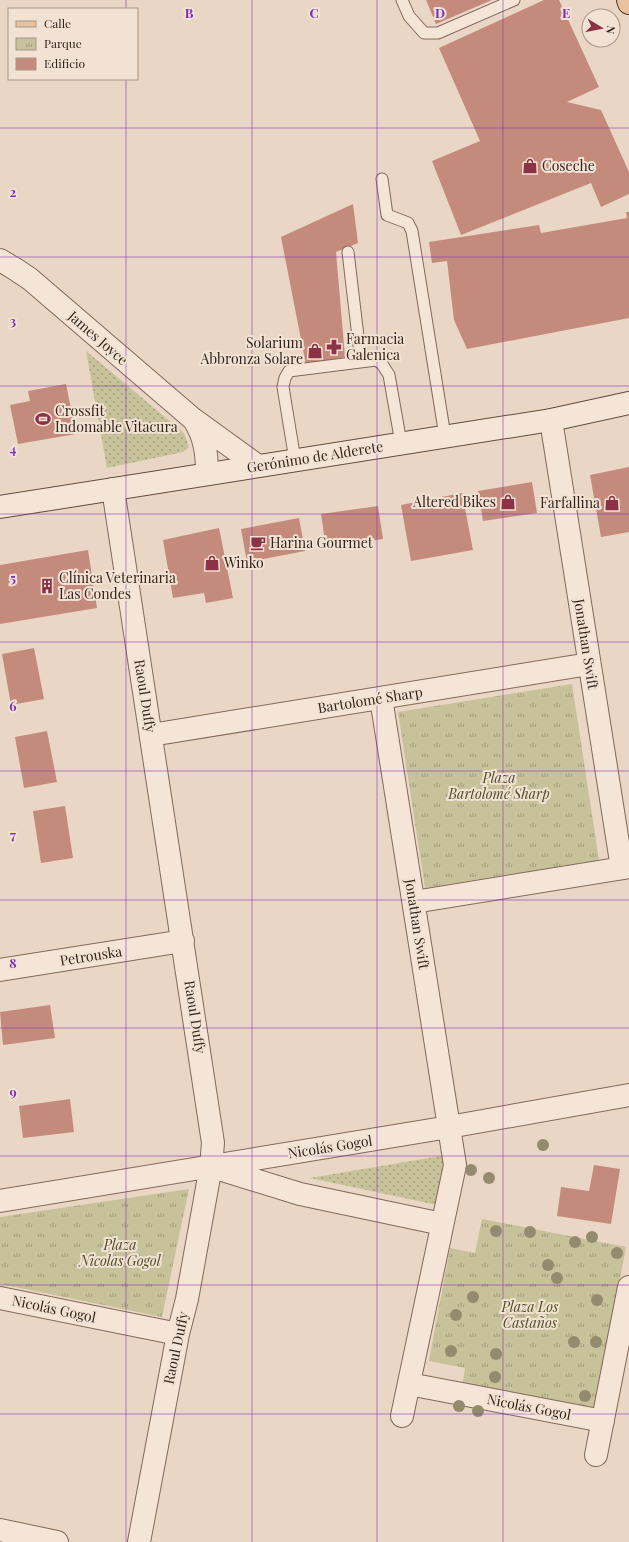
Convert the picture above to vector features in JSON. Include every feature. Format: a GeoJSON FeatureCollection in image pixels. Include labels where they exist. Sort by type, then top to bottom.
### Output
{"type":"FeatureCollection","features":[{"type":"Feature","properties":{"kind":"street","name":"James Joyce"},"geometry":{"type":"LineString","coordinates":[[0,260],[30,279],[193,419],[258,466]]}},
{"type":"Feature","properties":{"kind":"street","name":"Gerónimo de Alderete"},"geometry":{"type":"LineString","coordinates":[[0,507],[401,442],[551,420],[629,403]]}},
{"type":"Feature","properties":{"kind":"street","name":"James Joyce"},"geometry":{"type":"LineString","coordinates":[[193,419],[203,436],[206,447],[207,474]]}},
{"type":"Feature","properties":{"kind":"street","name":"Jonathan Swift"},"geometry":{"type":"LineString","coordinates":[[551,420],[589,664],[625,868]]}},
{"type":"Feature","properties":{"kind":"street","name":"Raoul Duffy"},"geometry":{"type":"LineString","coordinates":[[113,489],[213,1143],[211,1166],[139,1542]]}},
{"type":"Feature","properties":{"kind":"street","name":"Bartolomé Sharp"},"geometry":{"type":"LineString","coordinates":[[151,735],[589,664]]}},
{"type":"Feature","properties":{"kind":"street","name":"Jonathan Swift"},"geometry":{"type":"LineString","coordinates":[[382,698],[449,1128]]}},
{"type":"Feature","properties":{"kind":"street"},"geometry":{"type":"LineString","coordinates":[[414,902],[625,868]]}},
{"type":"Feature","properties":{"kind":"street","name":"Petrouska"},"geometry":{"type":"LineString","coordinates":[[0,970],[183,941]]}},
{"type":"Feature","properties":{"kind":"street","name":"Nicolás Gogol"},"geometry":{"type":"LineString","coordinates":[[0,1201],[449,1128],[629,1095]]}},
{"type":"Feature","properties":{"kind":"street"},"geometry":{"type":"LineString","coordinates":[[402,1416],[455,1165],[449,1128]]}},
{"type":"Feature","properties":{"kind":"street","name":"Nicolás Gogol"},"geometry":{"type":"LineString","coordinates":[[211,1166],[300,1194],[442,1224]]}},
{"type":"Feature","properties":{"kind":"street"},"geometry":{"type":"LineString","coordinates":[[596,1455],[629,1288]]}},
{"type":"Feature","properties":{"kind":"street","name":"Nicolás Gogol"},"geometry":{"type":"LineString","coordinates":[[0,1298],[178,1334]]}},
{"type":"Feature","properties":{"kind":"street","name":"Nicolás Gogol"},"geometry":{"type":"LineString","coordinates":[[409,1384],[603,1421]]}},
{"type":"Feature","properties":{"kind":"street"},"geometry":{"type":"LineString","coordinates":[[0,1530],[57,1542]]}},
{"type":"Feature","properties":{"kind":"lane"},"geometry":{"type":"LineString","coordinates":[[402,0],[409,16],[424,32],[438,33],[514,0]]}},
{"type":"Feature","properties":{"kind":"lane"},"geometry":{"type":"LineString","coordinates":[[382,179],[387,215],[408,223],[412,231],[445,436]]}},
{"type":"Feature","properties":{"kind":"lane"},"geometry":{"type":"LineString","coordinates":[[348,252],[361,362]]}},
{"type":"Feature","properties":{"kind":"lane"},"geometry":{"type":"LineString","coordinates":[[295,460],[283,387],[284,378],[289,371],[376,360],[382,364],[389,375],[401,442]]}},
{"type":"Feature","properties":{"kind":"green space"},"geometry":{"type":"Polygon","coordinates":[[[86,351],[184,433],[189,447],[183,452],[107,468],[86,351]]]}},
{"type":"Feature","properties":{"kind":"green space","name":"Plaza Bartolomé Sharp"},"geometry":{"type":"Polygon","coordinates":[[[572,684],[599,860],[425,888],[398,712],[572,684]]]}},
{"type":"Feature","properties":{"kind":"green space"},"geometry":{"type":"Polygon","coordinates":[[[447,1155],[437,1205],[310,1178],[447,1155]]]}},
{"type":"Feature","properties":{"kind":"green space","name":"Plaza Nicolas Gogol"},"geometry":{"type":"Polygon","coordinates":[[[189,1189],[162,1317],[0,1284],[0,1217],[189,1189]]]}},
{"type":"Feature","properties":{"kind":"green space","name":"Plaza Los Castaños"},"geometry":{"type":"Polygon","coordinates":[[[482,1219],[626,1247],[595,1413],[462,1387],[465,1368],[429,1361],[450,1248],[475,1253],[482,1219]]]}},
{"type":"Feature","properties":{"kind":"building"},"geometry":{"type":"Polygon","coordinates":[[[426,0],[492,0],[436,24],[426,0]]]}},
{"type":"Feature","properties":{"kind":"building"},"geometry":{"type":"Polygon","coordinates":[[[544,0],[559,0],[599,87],[567,102],[601,110],[629,172],[629,194],[601,207],[591,183],[461,235],[432,161],[480,141],[439,48],[544,0]]]}},
{"type":"Feature","properties":{"kind":"building"},"geometry":{"type":"Polygon","coordinates":[[[353,204],[358,243],[336,252],[345,357],[306,365],[281,237],[353,204]]]}},
{"type":"Feature","properties":{"kind":"building"},"geometry":{"type":"Polygon","coordinates":[[[626,212],[629,212],[629,318],[467,349],[454,320],[447,261],[432,263],[429,242],[539,225],[541,233],[627,218],[626,212]]]}},
{"type":"Feature","properties":{"kind":"building","name":"Crossfit Indomable Vitacura"},"geometry":{"type":"Polygon","coordinates":[[[66,384],[76,434],[18,444],[10,405],[30,401],[28,391],[66,384]]]}},
{"type":"Feature","properties":{"kind":"building","name":"Farfallina"},"geometry":{"type":"Polygon","coordinates":[[[629,467],[629,532],[601,537],[590,475],[629,467]]]}},
{"type":"Feature","properties":{"kind":"building","name":"Altered Bikes"},"geometry":{"type":"Polygon","coordinates":[[[532,482],[537,513],[483,521],[478,491],[532,482]]]}},
{"type":"Feature","properties":{"kind":"building"},"geometry":{"type":"Polygon","coordinates":[[[462,493],[473,550],[411,561],[401,505],[462,493]]]}},
{"type":"Feature","properties":{"kind":"building"},"geometry":{"type":"Polygon","coordinates":[[[378,506],[383,539],[326,548],[321,514],[378,506]]]}},
{"type":"Feature","properties":{"kind":"building"},"geometry":{"type":"Polygon","coordinates":[[[299,518],[305,551],[247,562],[241,529],[299,518]]]}},
{"type":"Feature","properties":{"kind":"building"},"geometry":{"type":"Polygon","coordinates":[[[219,528],[233,598],[206,603],[204,593],[173,598],[163,540],[219,528]]]}},
{"type":"Feature","properties":{"kind":"building","name":"Clínica Veterinaria Las Condes"},"geometry":{"type":"Polygon","coordinates":[[[88,550],[97,608],[0,624],[0,565],[88,550]]]}},
{"type":"Feature","properties":{"kind":"building"},"geometry":{"type":"Polygon","coordinates":[[[34,648],[44,699],[11,705],[2,654],[34,648]]]}},
{"type":"Feature","properties":{"kind":"building"},"geometry":{"type":"Polygon","coordinates":[[[47,731],[57,782],[24,788],[15,737],[47,731]]]}},
{"type":"Feature","properties":{"kind":"building"},"geometry":{"type":"Polygon","coordinates":[[[65,806],[73,858],[41,863],[33,811],[65,806]]]}},
{"type":"Feature","properties":{"kind":"building"},"geometry":{"type":"Polygon","coordinates":[[[50,1005],[55,1038],[3,1045],[0,1012],[50,1005]]]}},
{"type":"Feature","properties":{"kind":"building"},"geometry":{"type":"Polygon","coordinates":[[[70,1099],[74,1132],[23,1138],[19,1106],[70,1099]]]}},
{"type":"Feature","properties":{"kind":"building"},"geometry":{"type":"Polygon","coordinates":[[[594,1165],[620,1169],[611,1224],[557,1216],[561,1187],[589,1191],[594,1165]]]}},
{"type":"Feature","properties":{"kind":"place","name":"Coseche"},"geometry":{"type":"Point","coordinates":[530,166]}},
{"type":"Feature","properties":{"kind":"place","name":"Farmacia Galenica"},"geometry":{"type":"Point","coordinates":[334,347]}},
{"type":"Feature","properties":{"kind":"place","name":"Solarium Abbronza Solare"},"geometry":{"type":"Point","coordinates":[315,351]}},
{"type":"Feature","properties":{"kind":"place","name":"Crossfit Indomable Vitacura"},"geometry":{"type":"Point","coordinates":[43,419]}},
{"type":"Feature","properties":{"kind":"place","name":"Altered Bikes"},"geometry":{"type":"Point","coordinates":[508,502]}},
{"type":"Feature","properties":{"kind":"place","name":"Farfallina"},"geometry":{"type":"Point","coordinates":[612,503]}},
{"type":"Feature","properties":{"kind":"place","name":"Harina Gourmet"},"geometry":{"type":"Point","coordinates":[258,543]}},
{"type":"Feature","properties":{"kind":"place","name":"Winko"},"geometry":{"type":"Point","coordinates":[212,563]}},
{"type":"Feature","properties":{"kind":"place","name":"Clínica Veterinaria Las Condes"},"geometry":{"type":"Point","coordinates":[47,586]}}]}
